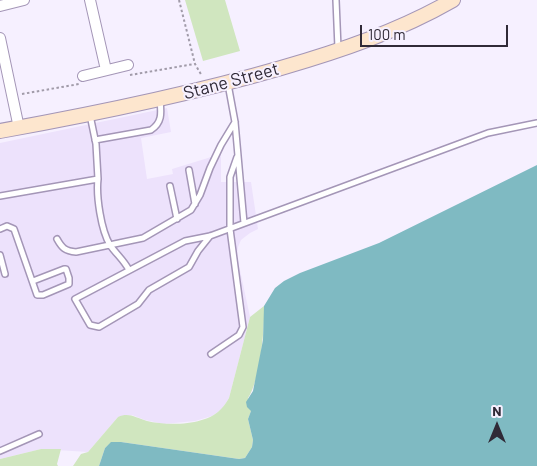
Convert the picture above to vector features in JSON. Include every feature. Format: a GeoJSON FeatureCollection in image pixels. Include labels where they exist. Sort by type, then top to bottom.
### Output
{"type":"FeatureCollection","features":[{"type":"Feature","properties":{"kind":"street"},"geometry":{"type":"LineString","coordinates":[[0,6],[24,0]]}},
{"type":"Feature","properties":{"kind":"street"},"geometry":{"type":"LineString","coordinates":[[90,0],[106,70]]}},
{"type":"Feature","properties":{"kind":"street","name":"Stane Street"},"geometry":{"type":"LineString","coordinates":[[0,132],[160,100],[228,83],[338,50],[397,27],[453,0]]}},
{"type":"Feature","properties":{"kind":"street"},"geometry":{"type":"LineString","coordinates":[[0,38],[19,128]]}},
{"type":"Feature","properties":{"kind":"street"},"geometry":{"type":"LineString","coordinates":[[83,76],[128,65]]}},
{"type":"Feature","properties":{"kind":"lane"},"geometry":{"type":"LineString","coordinates":[[336,0],[338,50]]}},
{"type":"Feature","properties":{"kind":"lane"},"geometry":{"type":"LineString","coordinates":[[228,83],[235,122],[244,223]]}},
{"type":"Feature","properties":{"kind":"lane"},"geometry":{"type":"LineString","coordinates":[[95,140],[155,128],[162,114],[160,100]]}},
{"type":"Feature","properties":{"kind":"lane"},"geometry":{"type":"LineString","coordinates":[[90,114],[95,140],[97,189],[105,233],[110,245],[123,258],[129,270]]}},
{"type":"Feature","properties":{"kind":"lane"},"geometry":{"type":"LineString","coordinates":[[57,239],[62,248],[67,251],[76,252],[143,238],[191,210],[195,205],[210,168],[235,122]]}},
{"type":"Feature","properties":{"kind":"lane"},"geometry":{"type":"LineString","coordinates":[[210,236],[198,251],[189,267],[149,290],[138,304],[130,309],[99,327],[90,325],[75,299],[185,241],[210,236],[488,132],[537,123]]}},
{"type":"Feature","properties":{"kind":"lane"},"geometry":{"type":"LineString","coordinates":[[211,354],[240,335],[243,327],[230,228],[230,177],[237,157]]}},
{"type":"Feature","properties":{"kind":"lane"},"geometry":{"type":"LineString","coordinates":[[189,170],[195,205]]}},
{"type":"Feature","properties":{"kind":"lane"},"geometry":{"type":"LineString","coordinates":[[0,196],[98,180]]}},
{"type":"Feature","properties":{"kind":"lane"},"geometry":{"type":"LineString","coordinates":[[170,186],[177,219]]}},
{"type":"Feature","properties":{"kind":"lane"},"geometry":{"type":"LineString","coordinates":[[0,229],[7,226],[14,229],[37,295],[39,296],[69,284],[70,281],[64,268],[33,281]]}},
{"type":"Feature","properties":{"kind":"lane"},"geometry":{"type":"LineString","coordinates":[[0,255],[6,274]]}},
{"type":"Feature","properties":{"kind":"lane"},"geometry":{"type":"LineString","coordinates":[[0,451],[39,434]]}},
{"type":"Feature","properties":{"kind":"path"},"geometry":{"type":"LineString","coordinates":[[179,0],[195,64],[204,81]]}},
{"type":"Feature","properties":{"kind":"shaded area"},"geometry":{"type":"Polygon","coordinates":[[[167,108],[171,132],[141,138],[147,179],[173,174],[172,169],[221,154],[221,182],[251,182],[258,229],[241,240],[237,256],[250,317],[229,398],[222,409],[212,416],[195,421],[164,424],[132,415],[118,417],[88,452],[41,449],[0,459],[0,143],[167,108]]]}},
{"type":"Feature","properties":{"kind":"green space"},"geometry":{"type":"Polygon","coordinates":[[[185,0],[225,0],[240,51],[203,61],[185,0]]]}},
{"type":"Feature","properties":{"kind":"green space"},"geometry":{"type":"Polygon","coordinates":[[[264,306],[263,340],[259,367],[256,380],[248,398],[251,411],[248,419],[253,440],[252,447],[245,458],[239,459],[112,442],[105,448],[99,466],[73,466],[81,454],[88,452],[118,417],[129,415],[156,423],[176,424],[197,421],[215,414],[229,398],[250,317],[264,306]]]}},
{"type":"Feature","properties":{"kind":"green space"},"geometry":{"type":"Polygon","coordinates":[[[41,449],[61,449],[58,466],[0,466],[0,459],[41,449]]]}},
{"type":"Feature","properties":{"kind":"water"},"geometry":{"type":"Polygon","coordinates":[[[537,165],[537,466],[99,466],[105,448],[111,442],[239,459],[245,458],[252,447],[253,440],[248,419],[251,411],[247,407],[246,402],[253,391],[263,340],[264,306],[275,288],[300,273],[379,243],[537,165]]]}}]}
